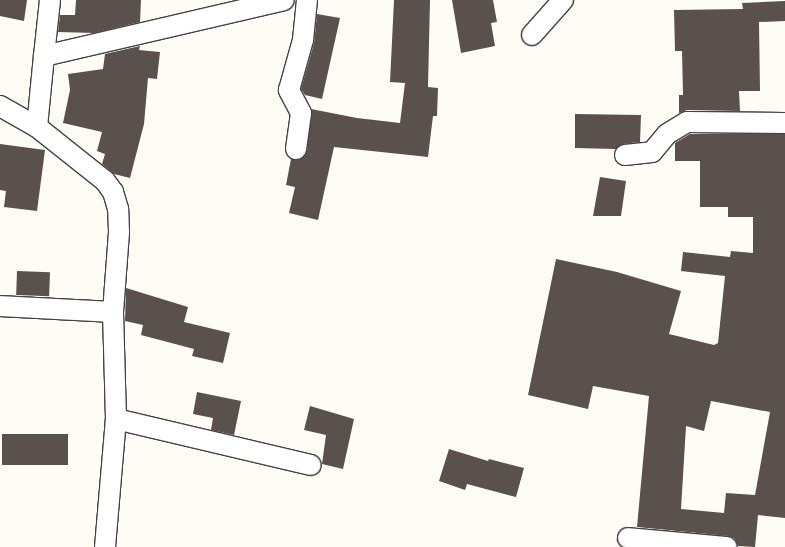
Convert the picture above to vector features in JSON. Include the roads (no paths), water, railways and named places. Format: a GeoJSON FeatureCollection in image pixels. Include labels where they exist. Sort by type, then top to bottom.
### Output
{"type":"FeatureCollection","features":[{"type":"Feature","properties":{"kind":"street"},"geometry":{"type":"LineString","coordinates":[[36,127],[50,0]]}},
{"type":"Feature","properties":{"kind":"street"},"geometry":{"type":"LineString","coordinates":[[44,56],[284,0]]}},
{"type":"Feature","properties":{"kind":"street"},"geometry":{"type":"LineString","coordinates":[[296,149],[300,113],[289,90],[303,40],[307,0]]}},
{"type":"Feature","properties":{"kind":"street"},"geometry":{"type":"LineString","coordinates":[[532,35],[563,0]]}},
{"type":"Feature","properties":{"kind":"street"},"geometry":{"type":"LineString","coordinates":[[0,106],[36,127],[105,181],[113,192],[119,232],[113,312],[116,419],[105,547]]}},
{"type":"Feature","properties":{"kind":"street"},"geometry":{"type":"LineString","coordinates":[[625,155],[652,152],[667,134],[687,122],[785,123]]}},
{"type":"Feature","properties":{"kind":"street"},"geometry":{"type":"LineString","coordinates":[[0,306],[113,312]]}},
{"type":"Feature","properties":{"kind":"street"},"geometry":{"type":"LineString","coordinates":[[116,419],[311,465]]}},
{"type":"Feature","properties":{"kind":"street"},"geometry":{"type":"LineString","coordinates":[[628,538],[727,547]]}}]}
